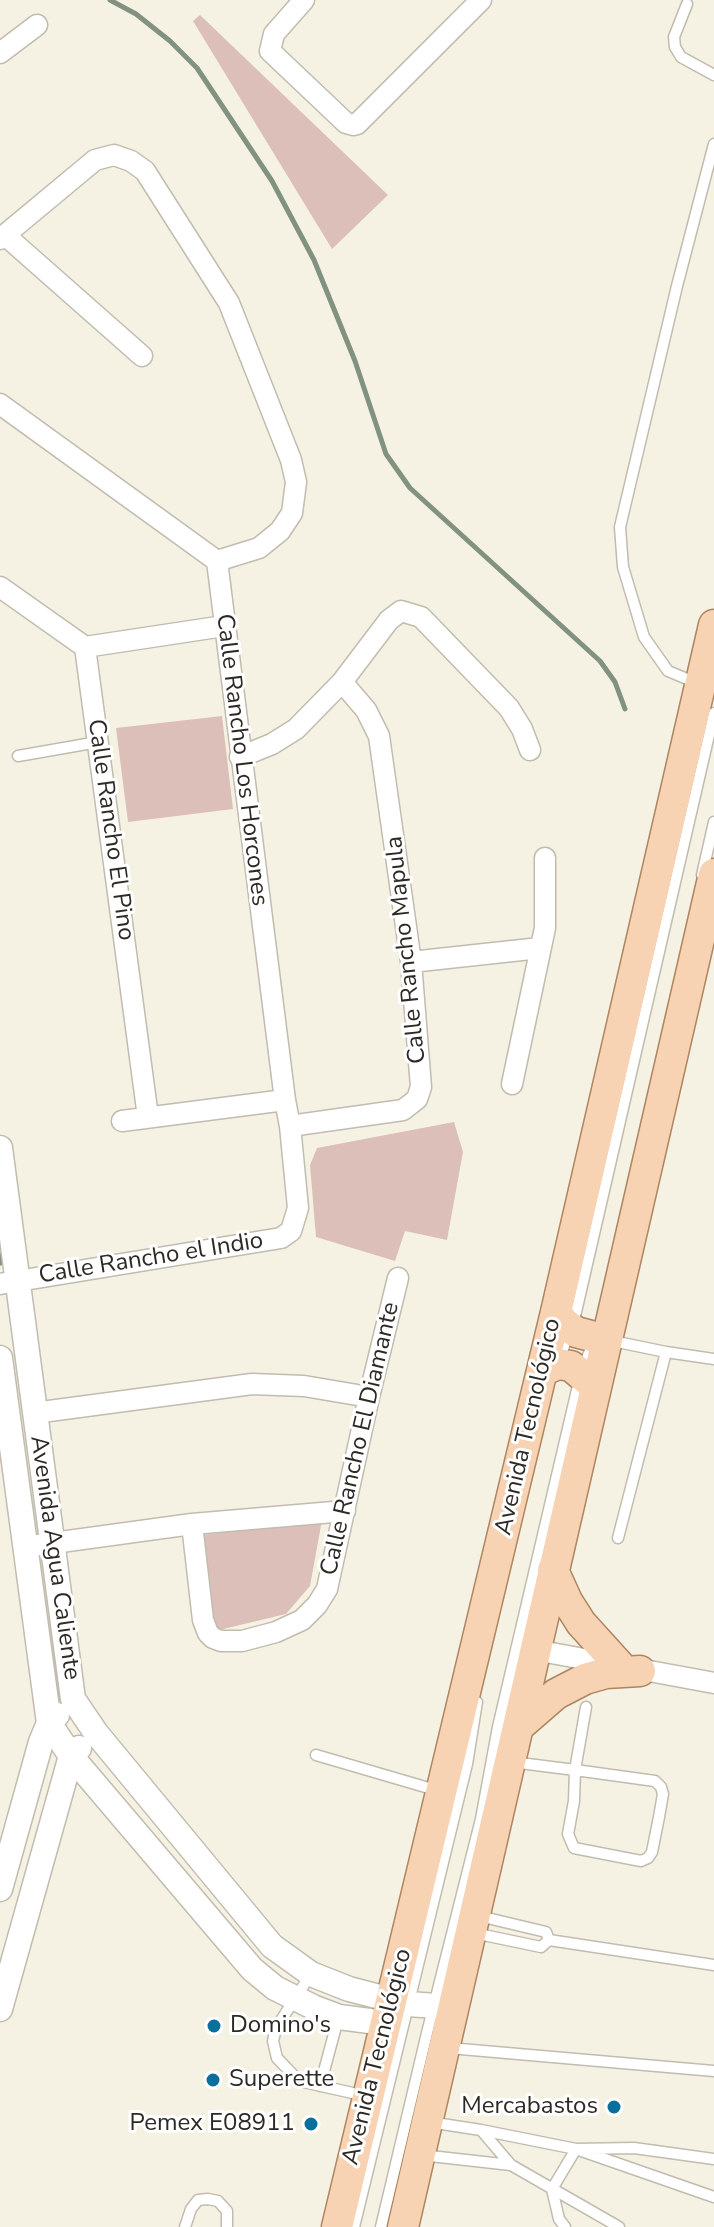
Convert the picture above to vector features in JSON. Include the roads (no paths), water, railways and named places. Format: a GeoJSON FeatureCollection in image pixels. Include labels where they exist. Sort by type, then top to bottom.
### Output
{"type":"FeatureCollection","features":[{"type":"Feature","properties":{"kind":"main road","name":"Avenida Tecnológico"},"geometry":{"type":"LineString","coordinates":[[399,2226],[419,2155],[443,2047],[443,2006],[474,1924],[553,1570],[566,1375],[585,1329],[700,685],[714,625]]}},
{"type":"Feature","properties":{"kind":"main road","name":"Avenida Tecnológico"},"geometry":{"type":"LineString","coordinates":[[337,2227],[368,2096],[394,2009],[441,1791],[566,1375],[585,1329],[713,880]]}},
{"type":"Feature","properties":{"kind":"main road"},"geometry":{"type":"LineString","coordinates":[[553,1570],[581,1623],[629,1668]]}},
{"type":"Feature","properties":{"kind":"main road"},"geometry":{"type":"LineString","coordinates":[[518,1727],[556,1694],[585,1679],[629,1668]]}},
{"type":"Feature","properties":{"kind":"street"},"geometry":{"type":"LineString","coordinates":[[304,0],[274,34],[270,51],[346,123],[353,125],[481,0]]}},
{"type":"Feature","properties":{"kind":"street"},"geometry":{"type":"LineString","coordinates":[[0,53],[37,25]]}},
{"type":"Feature","properties":{"kind":"street"},"geometry":{"type":"LineString","coordinates":[[0,404],[217,561],[259,548],[268,542],[292,513],[296,496],[291,460],[220,284],[145,171],[131,161],[114,155],[95,160],[84,167],[3,238],[142,356]]}},
{"type":"Feature","properties":{"kind":"street","name":"Calle Rancho Los Horcones"},"geometry":{"type":"LineString","coordinates":[[217,561],[290,1126],[298,1201],[295,1224]]}},
{"type":"Feature","properties":{"kind":"street"},"geometry":{"type":"LineString","coordinates":[[0,587],[85,647],[224,626]]}},
{"type":"Feature","properties":{"kind":"street"},"geometry":{"type":"LineString","coordinates":[[240,757],[285,737],[342,682],[389,620],[401,611],[421,617],[509,708],[530,750]]}},
{"type":"Feature","properties":{"kind":"street","name":"Calle Rancho El Pino"},"geometry":{"type":"LineString","coordinates":[[85,647],[148,1117]]}},
{"type":"Feature","properties":{"kind":"street","name":"Calle Rancho Mapula"},"geometry":{"type":"LineString","coordinates":[[290,1126],[403,1110],[417,1099],[421,1081],[411,962],[379,736],[366,710],[342,682]]}},
{"type":"Feature","properties":{"kind":"street"},"geometry":{"type":"LineString","coordinates":[[512,1084],[545,919],[545,858]]}},
{"type":"Feature","properties":{"kind":"street"},"geometry":{"type":"LineString","coordinates":[[411,962],[540,948]]}},
{"type":"Feature","properties":{"kind":"street"},"geometry":{"type":"LineString","coordinates":[[122,1121],[285,1100]]}},
{"type":"Feature","properties":{"kind":"street","name":"Avenida Agua Caliente"},"geometry":{"type":"LineString","coordinates":[[0,1148],[9,1282],[34,1413],[73,1699],[96,1733],[272,1946],[311,1974],[394,2009]]}},
{"type":"Feature","properties":{"kind":"street","name":"Calle Rancho el Indio"},"geometry":{"type":"LineString","coordinates":[[9,1282],[281,1238],[295,1224]]}},
{"type":"Feature","properties":{"kind":"street","name":"Calle Rancho El Diamante"},"geometry":{"type":"LineString","coordinates":[[192,1524],[205,1626],[213,1638],[242,1641],[276,1632],[302,1620],[317,1605],[327,1589],[398,1278]]}},
{"type":"Feature","properties":{"kind":"street","name":"Avenida Agua Caliente"},"geometry":{"type":"LineString","coordinates":[[0,1358],[49,1723],[71,1756],[252,1969],[275,1988],[339,2017],[443,2006]]}},
{"type":"Feature","properties":{"kind":"street"},"geometry":{"type":"LineString","coordinates":[[34,1413],[252,1384],[304,1386],[369,1397]]}},
{"type":"Feature","properties":{"kind":"street"},"geometry":{"type":"LineString","coordinates":[[24,1547],[192,1524],[345,1511]]}},
{"type":"Feature","properties":{"kind":"street"},"geometry":{"type":"LineString","coordinates":[[535,1650],[714,1683]]}},
{"type":"Feature","properties":{"kind":"street"},"geometry":{"type":"LineString","coordinates":[[0,1889],[41,1742],[49,1723],[73,1699]]}},
{"type":"Feature","properties":{"kind":"street"},"geometry":{"type":"LineString","coordinates":[[1,2005],[5,1972],[71,1756],[96,1733]]}},
{"type":"Feature","properties":{"kind":"lane"},"geometry":{"type":"LineString","coordinates":[[687,4],[674,37],[675,47],[681,57],[714,75]]}},
{"type":"Feature","properties":{"kind":"lane"},"geometry":{"type":"LineString","coordinates":[[700,685],[668,671],[644,637],[623,567],[620,527],[714,144]]}},
{"type":"Feature","properties":{"kind":"lane"},"geometry":{"type":"LineString","coordinates":[[714,713],[585,1329],[666,1352],[714,1359]]}},
{"type":"Feature","properties":{"kind":"lane"},"geometry":{"type":"LineString","coordinates":[[18,756],[98,742]]}},
{"type":"Feature","properties":{"kind":"lane"},"geometry":{"type":"LineString","coordinates":[[675,992],[714,822]]}},
{"type":"Feature","properties":{"kind":"lane"},"geometry":{"type":"LineString","coordinates":[[657,1069],[671,1007]]}},
{"type":"Feature","properties":{"kind":"lane"},"geometry":{"type":"LineString","coordinates":[[618,1538],[666,1352]]}},
{"type":"Feature","properties":{"kind":"lane"},"geometry":{"type":"LineString","coordinates":[[399,2226],[566,1375]]}},
{"type":"Feature","properties":{"kind":"lane"},"geometry":{"type":"LineString","coordinates":[[354,2227],[394,2009],[467,1764],[480,1692]]}},
{"type":"Feature","properties":{"kind":"lane"},"geometry":{"type":"LineString","coordinates":[[510,1762],[575,1770],[655,1781],[661,1787],[661,1806],[652,1852],[648,1858],[641,1861],[574,1848],[568,1834],[575,1770],[586,1707]]}},
{"type":"Feature","properties":{"kind":"lane"},"geometry":{"type":"LineString","coordinates":[[316,1755],[441,1791]]}},
{"type":"Feature","properties":{"kind":"lane"},"geometry":{"type":"LineString","coordinates":[[474,1924],[541,1947],[549,1940],[714,1965]]}},
{"type":"Feature","properties":{"kind":"lane"},"geometry":{"type":"LineString","coordinates":[[474,1924],[546,1932],[549,1940]]}},
{"type":"Feature","properties":{"kind":"lane"},"geometry":{"type":"LineString","coordinates":[[311,1974],[276,2028],[273,2041],[277,2058],[299,2081],[368,2096]]}},
{"type":"Feature","properties":{"kind":"lane"},"geometry":{"type":"LineString","coordinates":[[320,2086],[339,2017]]}},
{"type":"Feature","properties":{"kind":"lane"},"geometry":{"type":"LineString","coordinates":[[443,2047],[714,2071]]}},
{"type":"Feature","properties":{"kind":"lane"},"geometry":{"type":"LineString","coordinates":[[427,2121],[576,2149],[714,2197]]}},
{"type":"Feature","properties":{"kind":"lane"},"geometry":{"type":"LineString","coordinates":[[481,2130],[511,2165],[619,2227]]}},
{"type":"Feature","properties":{"kind":"lane"},"geometry":{"type":"LineString","coordinates":[[576,2149],[634,2148],[714,2159]]}},
{"type":"Feature","properties":{"kind":"lane"},"geometry":{"type":"LineString","coordinates":[[565,2227],[559,2219],[552,2189],[576,2149]]}},
{"type":"Feature","properties":{"kind":"lane"},"geometry":{"type":"LineString","coordinates":[[419,2155],[511,2165]]}},
{"type":"Feature","properties":{"kind":"lane"},"geometry":{"type":"LineString","coordinates":[[185,2227],[191,2209],[198,2200],[208,2199],[218,2201],[227,2211],[227,2227]]}},
{"type":"Feature","properties":{"kind":"waterway"},"geometry":{"type":"LineString","coordinates":[[110,0],[136,14],[197,68],[272,181],[314,260],[355,361],[386,454],[410,488],[600,661],[615,682],[625,709]]}},
{"type":"Feature","properties":{"kind":"waterway"},"geometry":{"type":"LineString","coordinates":[[0,1255],[1,1263]]}},
{"type":"Feature","properties":{"kind":"place","name":"Domino's"},"geometry":{"type":"Point","coordinates":[214,2026]}},
{"type":"Feature","properties":{"kind":"place","name":"Superette"},"geometry":{"type":"Point","coordinates":[213,2080]}},
{"type":"Feature","properties":{"kind":"place","name":"Mercabastos"},"geometry":{"type":"Point","coordinates":[614,2107]}},
{"type":"Feature","properties":{"kind":"place","name":"Pemex E08911"},"geometry":{"type":"Point","coordinates":[311,2124]}}]}
